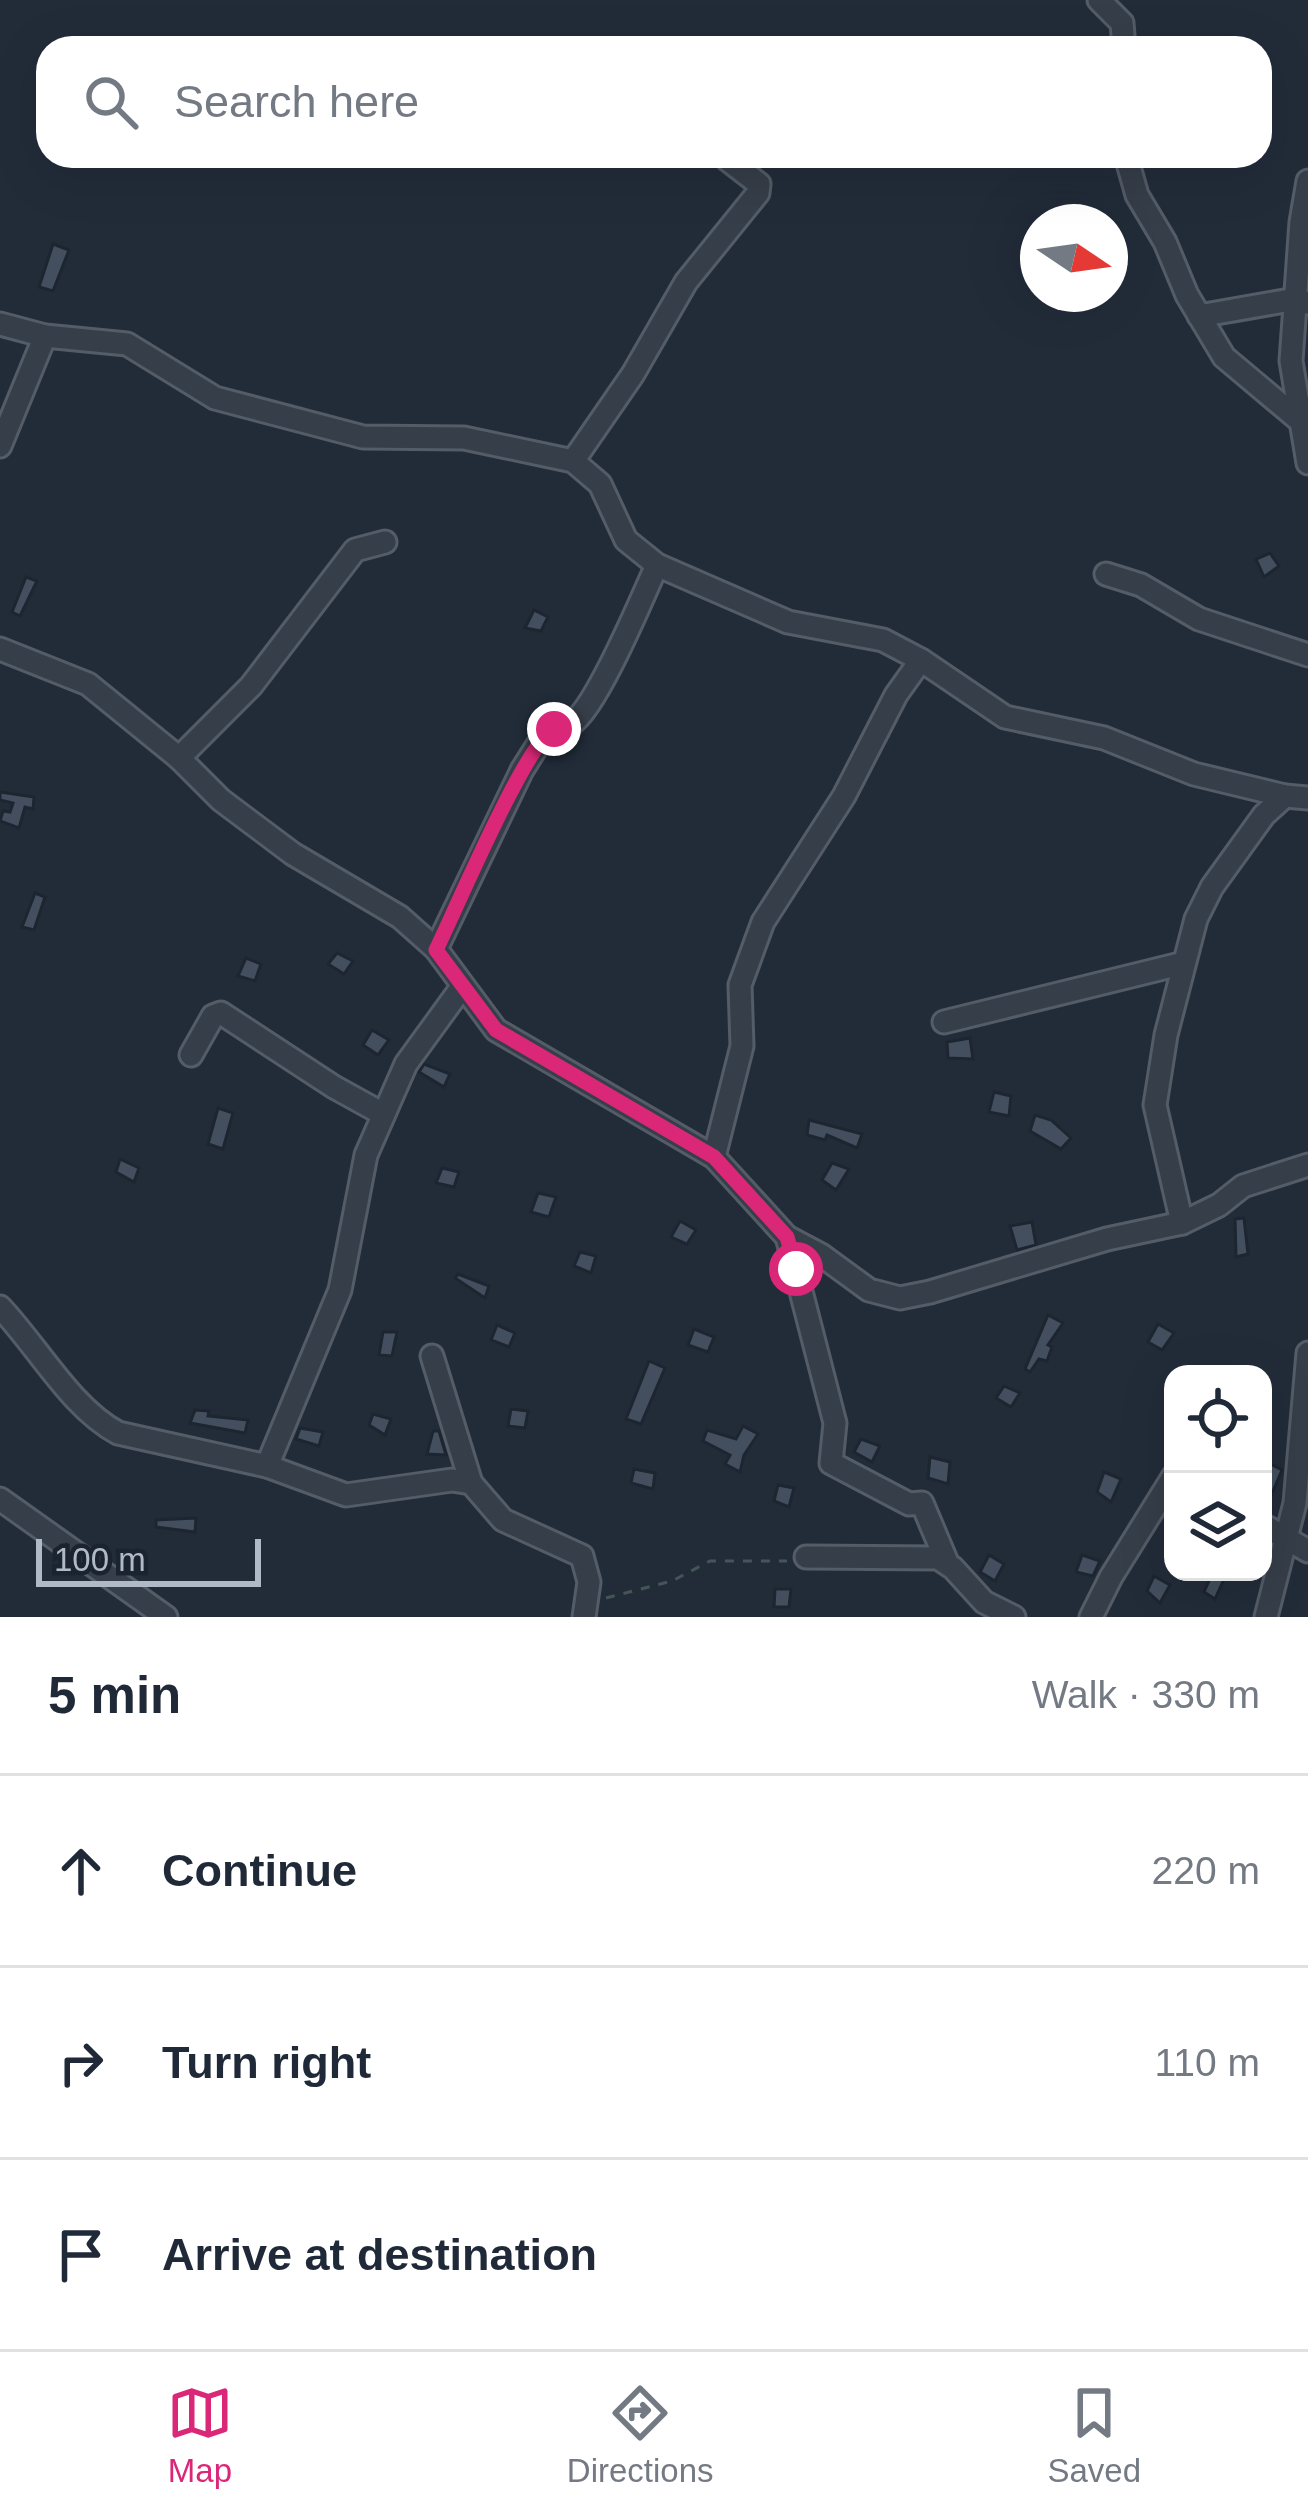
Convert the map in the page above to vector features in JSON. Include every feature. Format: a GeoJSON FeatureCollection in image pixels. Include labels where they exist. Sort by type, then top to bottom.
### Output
{"type":"FeatureCollection","features":[{"type":"Feature","properties":{"kind":"street"},"geometry":{"type":"LineString","coordinates":[[1099,0],[1122,23],[1123,36]]}},
{"type":"Feature","properties":{"kind":"street"},"geometry":{"type":"LineString","coordinates":[[573,461],[634,374],[686,283],[758,193],[759,184],[738,168]]}},
{"type":"Feature","properties":{"kind":"street"},"geometry":{"type":"LineString","coordinates":[[1129,168],[1137,195],[1224,357],[1299,420]]}},
{"type":"Feature","properties":{"kind":"street"},"geometry":{"type":"LineString","coordinates":[[1308,181],[1300,222],[1302,301],[1291,362],[1308,463]]}},
{"type":"Feature","properties":{"kind":"street"},"geometry":{"type":"LineString","coordinates":[[1198,316],[1302,301]]}},
{"type":"Feature","properties":{"kind":"street"},"geometry":{"type":"LineString","coordinates":[[0,324],[45,336],[127,344],[215,398],[363,437],[464,438],[573,461],[600,484],[626,540],[657,565],[788,622],[883,640],[1005,717],[1104,738],[1194,774],[1308,798]]}},
{"type":"Feature","properties":{"kind":"street"},"geometry":{"type":"LineString","coordinates":[[0,446],[45,336]]}},
{"type":"Feature","properties":{"kind":"street"},"geometry":{"type":"LineString","coordinates":[[179,758],[251,686],[355,550],[385,542]]}},
{"type":"Feature","properties":{"kind":"street"},"geometry":{"type":"LineString","coordinates":[[436,950],[522,770],[546,732],[580,716],[617,653],[657,565]]}},
{"type":"Feature","properties":{"kind":"street"},"geometry":{"type":"LineString","coordinates":[[1106,574],[1142,585],[1199,620],[1308,655]]}},
{"type":"Feature","properties":{"kind":"street"},"geometry":{"type":"LineString","coordinates":[[0,649],[88,684],[274,841],[400,917],[436,950],[496,1030],[714,1157],[787,1237],[869,1290],[900,1298],[1182,1223],[1219,1205],[1243,1186],[1308,1165]]}},
{"type":"Feature","properties":{"kind":"street"},"geometry":{"type":"LineString","coordinates":[[714,1157],[742,1046],[740,985],[764,922],[844,796],[896,695],[921,660]]}},
{"type":"Feature","properties":{"kind":"street"},"geometry":{"type":"LineString","coordinates":[[1182,1223],[1155,1105],[1166,1035],[1196,920],[1211,887],[1264,815],[1285,796]]}},
{"type":"Feature","properties":{"kind":"street"},"geometry":{"type":"LineString","coordinates":[[944,1022],[1184,963]]}},
{"type":"Feature","properties":{"kind":"street"},"geometry":{"type":"LineString","coordinates":[[267,1466],[340,1289],[358,1179],[382,1114],[406,1064],[462,987]]}},
{"type":"Feature","properties":{"kind":"street"},"geometry":{"type":"LineString","coordinates":[[191,1055],[213,1016],[221,1013],[382,1114]]}},
{"type":"Feature","properties":{"kind":"street"},"geometry":{"type":"LineString","coordinates":[[787,1237],[835,1424],[831,1463],[909,1504],[922,1503],[946,1560],[970,1592],[1014,1617]]}},
{"type":"Feature","properties":{"kind":"street"},"geometry":{"type":"LineString","coordinates":[[0,1307],[97,1422],[118,1433],[267,1466],[346,1496],[452,1480],[471,1483]]}},
{"type":"Feature","properties":{"kind":"street"},"geometry":{"type":"LineString","coordinates":[[1266,1617],[1295,1503],[1308,1353]]}},
{"type":"Feature","properties":{"kind":"street"},"geometry":{"type":"LineString","coordinates":[[432,1356],[471,1483],[503,1520],[582,1556],[588,1566],[585,1608]]}},
{"type":"Feature","properties":{"kind":"street"},"geometry":{"type":"LineString","coordinates":[[1091,1617],[1164,1492]]}},
{"type":"Feature","properties":{"kind":"street"},"geometry":{"type":"LineString","coordinates":[[0,1498],[166,1617]]}},
{"type":"Feature","properties":{"kind":"street"},"geometry":{"type":"LineString","coordinates":[[1272,1532],[1308,1551]]}},
{"type":"Feature","properties":{"kind":"street"},"geometry":{"type":"LineString","coordinates":[[806,1557],[946,1560]]}},
{"type":"Feature","properties":{"kind":"path"},"geometry":{"type":"LineString","coordinates":[[585,1608],[654,1588],[710,1561],[778,1563],[806,1557]]}},
{"type":"Feature","properties":{"kind":"building"},"geometry":{"type":"Polygon","coordinates":[[[53,244],[69,250],[53,291],[39,287],[53,244]]]}},
{"type":"Feature","properties":{"kind":"building"},"geometry":{"type":"Polygon","coordinates":[[[1270,553],[1279,566],[1264,577],[1256,559],[1270,553]]]}},
{"type":"Feature","properties":{"kind":"building"},"geometry":{"type":"Polygon","coordinates":[[[26,577],[37,581],[20,616],[12,612],[26,577]]]}},
{"type":"Feature","properties":{"kind":"building"},"geometry":{"type":"Polygon","coordinates":[[[534,610],[548,617],[541,631],[525,628],[534,610]]]}},
{"type":"Feature","properties":{"kind":"building"},"geometry":{"type":"Polygon","coordinates":[[[0,792],[34,797],[33,809],[25,807],[19,828],[0,821],[13,803],[0,800],[0,792]]]}},
{"type":"Feature","properties":{"kind":"building"},"geometry":{"type":"Polygon","coordinates":[[[35,893],[45,897],[34,930],[22,927],[35,893]]]}},
{"type":"Feature","properties":{"kind":"building"},"geometry":{"type":"Polygon","coordinates":[[[337,953],[353,961],[344,974],[328,964],[337,953]]]}},
{"type":"Feature","properties":{"kind":"building"},"geometry":{"type":"Polygon","coordinates":[[[246,958],[261,964],[255,981],[238,976],[246,958]]]}},
{"type":"Feature","properties":{"kind":"building"},"geometry":{"type":"Polygon","coordinates":[[[372,1030],[389,1040],[378,1055],[363,1045],[372,1030]]]}},
{"type":"Feature","properties":{"kind":"building"},"geometry":{"type":"Polygon","coordinates":[[[970,1038],[973,1059],[948,1058],[947,1042],[970,1038]]]}},
{"type":"Feature","properties":{"kind":"building"},"geometry":{"type":"Polygon","coordinates":[[[424,1064],[450,1074],[444,1087],[419,1072],[424,1064]]]}},
{"type":"Feature","properties":{"kind":"building"},"geometry":{"type":"Polygon","coordinates":[[[994,1092],[1011,1096],[1009,1116],[989,1112],[994,1092]]]}},
{"type":"Feature","properties":{"kind":"building"},"geometry":{"type":"Polygon","coordinates":[[[218,1108],[233,1113],[223,1149],[208,1144],[218,1108]]]}},
{"type":"Feature","properties":{"kind":"building"},"geometry":{"type":"Polygon","coordinates":[[[1035,1115],[1051,1120],[1071,1138],[1061,1149],[1030,1131],[1035,1115]]]}},
{"type":"Feature","properties":{"kind":"building"},"geometry":{"type":"Polygon","coordinates":[[[809,1120],[862,1134],[857,1148],[827,1135],[825,1140],[807,1135],[809,1120]]]}},
{"type":"Feature","properties":{"kind":"building"},"geometry":{"type":"Polygon","coordinates":[[[120,1159],[139,1168],[134,1182],[116,1172],[120,1159]]]}},
{"type":"Feature","properties":{"kind":"building"},"geometry":{"type":"Polygon","coordinates":[[[832,1163],[849,1169],[836,1190],[822,1180],[832,1163]]]}},
{"type":"Feature","properties":{"kind":"building"},"geometry":{"type":"Polygon","coordinates":[[[442,1168],[459,1172],[454,1187],[436,1183],[442,1168]]]}},
{"type":"Feature","properties":{"kind":"building"},"geometry":{"type":"Polygon","coordinates":[[[538,1193],[556,1197],[549,1217],[531,1212],[538,1193]]]}},
{"type":"Feature","properties":{"kind":"building"},"geometry":{"type":"Polygon","coordinates":[[[1244,1218],[1248,1254],[1236,1257],[1235,1219],[1244,1218]]]}},
{"type":"Feature","properties":{"kind":"building"},"geometry":{"type":"Polygon","coordinates":[[[680,1221],[696,1230],[687,1244],[671,1237],[680,1221]]]}},
{"type":"Feature","properties":{"kind":"building"},"geometry":{"type":"Polygon","coordinates":[[[1032,1222],[1036,1245],[1017,1250],[1010,1226],[1032,1222]]]}},
{"type":"Feature","properties":{"kind":"building"},"geometry":{"type":"Polygon","coordinates":[[[580,1252],[596,1256],[591,1273],[574,1266],[580,1252]]]}},
{"type":"Feature","properties":{"kind":"building"},"geometry":{"type":"Polygon","coordinates":[[[458,1274],[489,1286],[485,1298],[455,1278],[458,1274]]]}},
{"type":"Feature","properties":{"kind":"building"},"geometry":{"type":"Polygon","coordinates":[[[1048,1315],[1063,1323],[1048,1345],[1052,1347],[1047,1361],[1039,1359],[1030,1372],[1025,1369],[1048,1315]]]}},
{"type":"Feature","properties":{"kind":"building"},"geometry":{"type":"Polygon","coordinates":[[[1158,1324],[1174,1333],[1162,1350],[1148,1342],[1158,1324]]]}},
{"type":"Feature","properties":{"kind":"building"},"geometry":{"type":"Polygon","coordinates":[[[497,1325],[515,1333],[509,1347],[491,1340],[497,1325]]]}},
{"type":"Feature","properties":{"kind":"building"},"geometry":{"type":"Polygon","coordinates":[[[694,1329],[714,1337],[708,1352],[688,1345],[694,1329]]]}},
{"type":"Feature","properties":{"kind":"building"},"geometry":{"type":"Polygon","coordinates":[[[383,1332],[397,1332],[392,1356],[379,1355],[383,1332]]]}},
{"type":"Feature","properties":{"kind":"building"},"geometry":{"type":"Polygon","coordinates":[[[649,1361],[665,1368],[641,1424],[626,1419],[649,1361]]]}},
{"type":"Feature","properties":{"kind":"building"},"geometry":{"type":"Polygon","coordinates":[[[1004,1386],[1020,1393],[1011,1407],[996,1398],[1004,1386]]]}},
{"type":"Feature","properties":{"kind":"building"},"geometry":{"type":"Polygon","coordinates":[[[511,1409],[528,1411],[525,1428],[508,1426],[511,1409]]]}},
{"type":"Feature","properties":{"kind":"building"},"geometry":{"type":"Polygon","coordinates":[[[195,1410],[248,1420],[245,1433],[190,1423],[195,1410]]]}},
{"type":"Feature","properties":{"kind":"building"},"geometry":{"type":"Polygon","coordinates":[[[373,1414],[391,1419],[385,1435],[369,1425],[373,1414]]]}},
{"type":"Feature","properties":{"kind":"building"},"geometry":{"type":"Polygon","coordinates":[[[743,1426],[758,1434],[744,1455],[740,1472],[725,1464],[730,1455],[703,1441],[707,1430],[736,1439],[743,1426]]]}},
{"type":"Feature","properties":{"kind":"building"},"geometry":{"type":"Polygon","coordinates":[[[300,1428],[323,1432],[319,1446],[296,1439],[300,1428]]]}},
{"type":"Feature","properties":{"kind":"building"},"geometry":{"type":"Polygon","coordinates":[[[433,1431],[439,1431],[446,1455],[427,1454],[433,1431]]]}},
{"type":"Feature","properties":{"kind":"building"},"geometry":{"type":"Polygon","coordinates":[[[861,1439],[880,1446],[872,1462],[854,1452],[861,1439]]]}},
{"type":"Feature","properties":{"kind":"building"},"geometry":{"type":"Polygon","coordinates":[[[930,1457],[950,1462],[948,1484],[928,1478],[930,1457]]]}},
{"type":"Feature","properties":{"kind":"building"},"geometry":{"type":"Polygon","coordinates":[[[1272,1465],[1282,1470],[1272,1494],[1272,1465]]]}},
{"type":"Feature","properties":{"kind":"building"},"geometry":{"type":"Polygon","coordinates":[[[634,1469],[655,1473],[653,1489],[631,1483],[634,1469]]]}},
{"type":"Feature","properties":{"kind":"building"},"geometry":{"type":"Polygon","coordinates":[[[1104,1472],[1121,1479],[1111,1502],[1097,1492],[1104,1472]]]}},
{"type":"Feature","properties":{"kind":"building"},"geometry":{"type":"Polygon","coordinates":[[[778,1485],[794,1488],[789,1507],[774,1501],[778,1485]]]}},
{"type":"Feature","properties":{"kind":"building"},"geometry":{"type":"Polygon","coordinates":[[[196,1518],[195,1532],[156,1527],[156,1520],[196,1518]]]}},
{"type":"Feature","properties":{"kind":"building"},"geometry":{"type":"Polygon","coordinates":[[[989,1555],[1004,1564],[995,1581],[980,1572],[989,1555]]]}},
{"type":"Feature","properties":{"kind":"building"},"geometry":{"type":"Polygon","coordinates":[[[1082,1555],[1100,1561],[1093,1576],[1076,1572],[1082,1555]]]}},
{"type":"Feature","properties":{"kind":"building"},"geometry":{"type":"Polygon","coordinates":[[[1154,1576],[1170,1585],[1160,1603],[1147,1591],[1154,1576]]]}},
{"type":"Feature","properties":{"kind":"building"},"geometry":{"type":"Polygon","coordinates":[[[1209,1581],[1223,1581],[1215,1599],[1204,1592],[1209,1581]]]}},
{"type":"Feature","properties":{"kind":"building"},"geometry":{"type":"Polygon","coordinates":[[[775,1589],[791,1589],[789,1607],[774,1607],[775,1589]]]}},
{"type":"Feature","properties":{"kind":"route"},"geometry":{"type":"LineString","coordinates":[[554,729],[546,732],[522,770],[436,950],[496,1030],[714,1157],[787,1237],[796,1269]]}}]}
